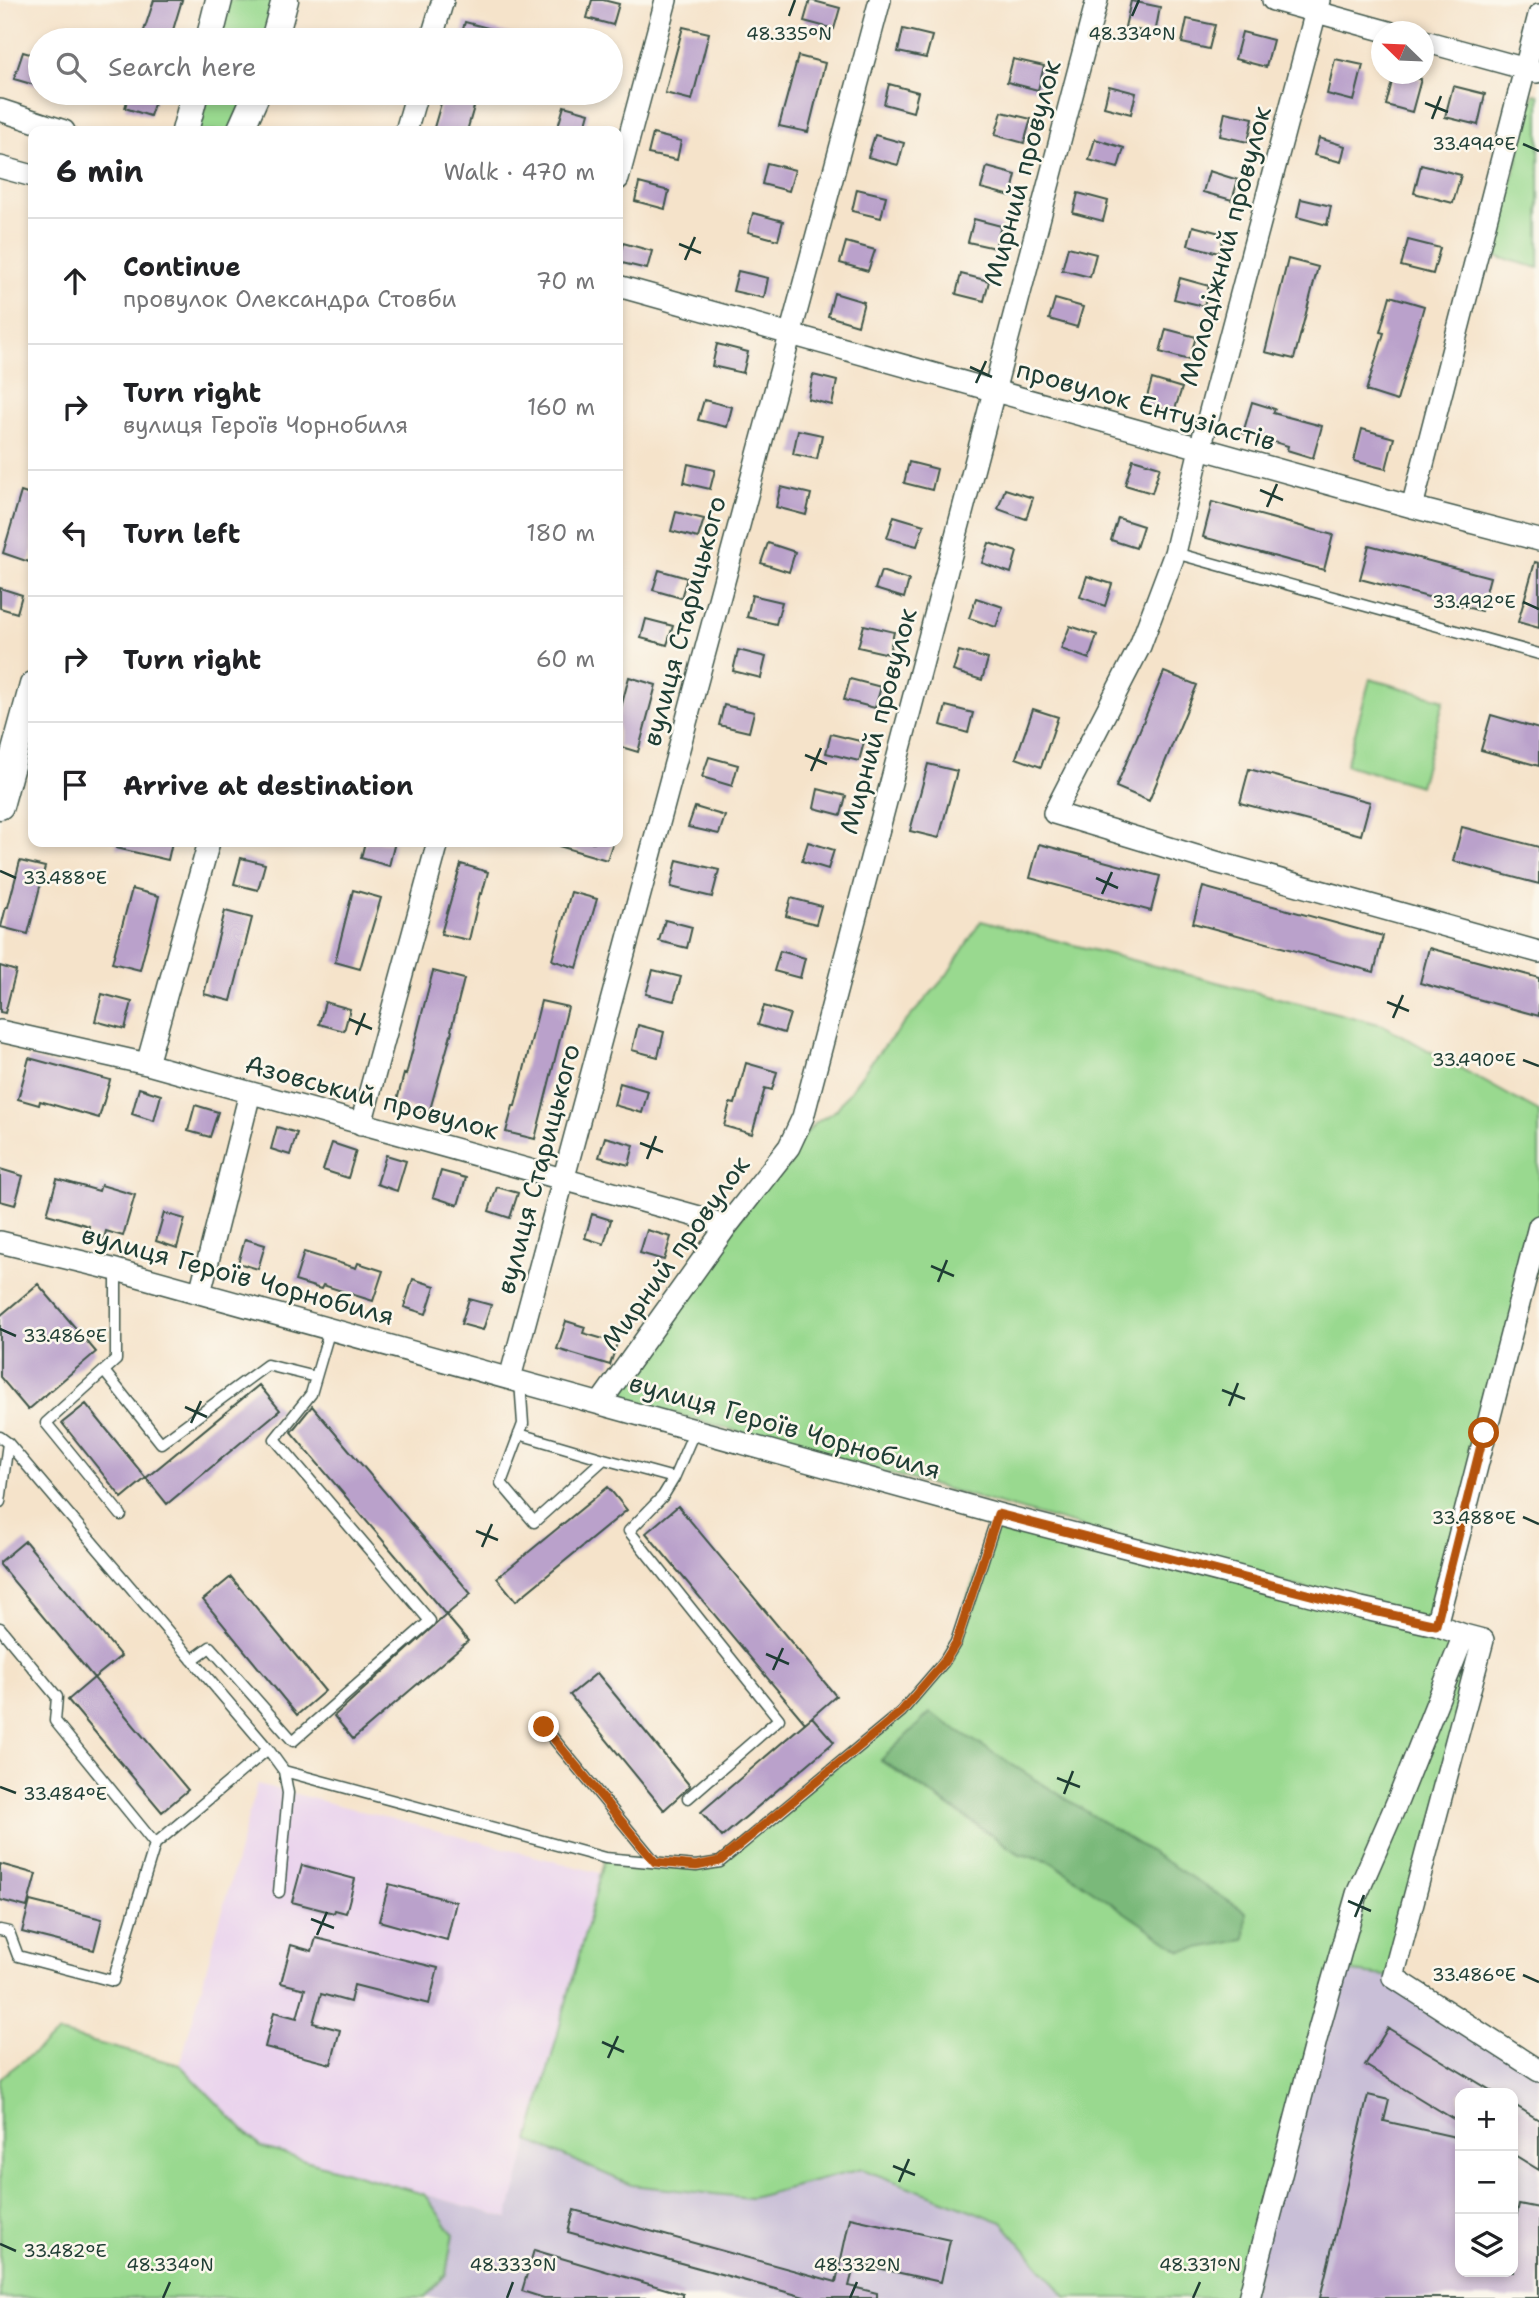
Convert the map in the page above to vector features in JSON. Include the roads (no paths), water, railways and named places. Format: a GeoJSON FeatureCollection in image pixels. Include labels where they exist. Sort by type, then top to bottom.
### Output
{"type":"FeatureCollection","features":[{"type":"Feature","properties":{"kind":"street"},"geometry":{"type":"LineString","coordinates":[[212,28],[219,0]]}},
{"type":"Feature","properties":{"kind":"street"},"geometry":{"type":"LineString","coordinates":[[277,28],[285,0]]}},
{"type":"Feature","properties":{"kind":"street"},"geometry":{"type":"LineString","coordinates":[[435,28],[443,0]]}},
{"type":"Feature","properties":{"kind":"street"},"geometry":{"type":"LineString","coordinates":[[623,161],[667,0]]}},
{"type":"Feature","properties":{"kind":"street","name":"вулиця Старицького"},"geometry":{"type":"LineString","coordinates":[[515,1379],[564,1179],[880,0]]}},
{"type":"Feature","properties":{"kind":"street","name":"Мирний провулок"},"geometry":{"type":"LineString","coordinates":[[600,1402],[726,1227],[789,1147],[803,1117],[1097,0]]}},
{"type":"Feature","properties":{"kind":"street"},"geometry":{"type":"LineString","coordinates":[[1273,0],[1317,6],[1371,26]]}},
{"type":"Feature","properties":{"kind":"street","name":"Молодіжний провулок"},"geometry":{"type":"LineString","coordinates":[[1317,6],[1175,553],[1140,646],[1054,813],[1216,862],[1539,952]]}},
{"type":"Feature","properties":{"kind":"street"},"geometry":{"type":"LineString","coordinates":[[1412,507],[1532,70],[1539,15]]}},
{"type":"Feature","properties":{"kind":"street"},"geometry":{"type":"LineString","coordinates":[[1434,44],[1532,70]]}},
{"type":"Feature","properties":{"kind":"street"},"geometry":{"type":"LineString","coordinates":[[186,126],[192,105]]}},
{"type":"Feature","properties":{"kind":"street"},"geometry":{"type":"LineString","coordinates":[[242,126],[252,105]]}},
{"type":"Feature","properties":{"kind":"street"},"geometry":{"type":"LineString","coordinates":[[407,126],[414,105]]}},
{"type":"Feature","properties":{"kind":"street"},"geometry":{"type":"LineString","coordinates":[[0,110],[49,126]]}},
{"type":"Feature","properties":{"kind":"street"},"geometry":{"type":"LineString","coordinates":[[0,167],[28,175]]}},
{"type":"Feature","properties":{"kind":"street","name":"провулок Ентузіастів"},"geometry":{"type":"LineString","coordinates":[[623,287],[1200,449],[1539,540]]}},
{"type":"Feature","properties":{"kind":"street"},"geometry":{"type":"LineString","coordinates":[[0,806],[28,703]]}},
{"type":"Feature","properties":{"kind":"street"},"geometry":{"type":"LineString","coordinates":[[147,1065],[208,847]]}},
{"type":"Feature","properties":{"kind":"street"},"geometry":{"type":"LineString","coordinates":[[361,1124],[437,847]]}},
{"type":"Feature","properties":{"kind":"street","name":"Азовський провулок"},"geometry":{"type":"LineString","coordinates":[[0,1031],[147,1065],[707,1219],[726,1227]]}},
{"type":"Feature","properties":{"kind":"street"},"geometry":{"type":"LineString","coordinates":[[200,1293],[250,1093]]}},
{"type":"Feature","properties":{"kind":"street"},"geometry":{"type":"LineString","coordinates":[[1436,1625],[1539,1226]]}},
{"type":"Feature","properties":{"kind":"street","name":"вулиця Героїв Чорнобиля"},"geometry":{"type":"LineString","coordinates":[[0,1242],[116,1270],[998,1514],[1436,1625],[1464,1635]]}},
{"type":"Feature","properties":{"kind":"street"},"geometry":{"type":"LineString","coordinates":[[1249,2298],[1357,1894],[1464,1635],[1483,1640],[1393,1977],[1539,2071]]}},
{"type":"Feature","properties":{"kind":"lane"},"geometry":{"type":"LineString","coordinates":[[1175,553],[1539,654]]}},
{"type":"Feature","properties":{"kind":"lane"},"geometry":{"type":"LineString","coordinates":[[116,1270],[116,1360],[46,1423],[121,1515]]}},
{"type":"Feature","properties":{"kind":"lane"},"geometry":{"type":"LineString","coordinates":[[192,1660],[210,1647],[293,1741],[430,1621],[275,1439],[311,1394],[330,1329]]}},
{"type":"Feature","properties":{"kind":"lane"},"geometry":{"type":"LineString","coordinates":[[104,1371],[161,1443],[267,1365],[316,1377]]}},
{"type":"Feature","properties":{"kind":"lane"},"geometry":{"type":"LineString","coordinates":[[515,1379],[523,1424],[501,1483],[534,1522],[604,1459]]}},
{"type":"Feature","properties":{"kind":"lane"},"geometry":{"type":"LineString","coordinates":[[688,1798],[779,1718],[629,1531],[663,1496],[694,1432]]}},
{"type":"Feature","properties":{"kind":"lane"},"geometry":{"type":"LineString","coordinates":[[519,1434],[674,1478]]}},
{"type":"Feature","properties":{"kind":"lane"},"geometry":{"type":"LineString","coordinates":[[4,1440],[284,1771],[288,1793],[279,1892]]}},
{"type":"Feature","properties":{"kind":"lane"},"geometry":{"type":"LineString","coordinates":[[0,1502],[4,1440]]}},
{"type":"Feature","properties":{"kind":"lane"},"geometry":{"type":"LineString","coordinates":[[284,1771],[606,1858],[696,1866],[720,1861],[901,1712],[944,1662],[956,1643],[998,1514]]}},
{"type":"Feature","properties":{"kind":"lane"},"geometry":{"type":"LineString","coordinates":[[0,1628],[57,1697],[55,1721],[155,1844]]}},
{"type":"Feature","properties":{"kind":"lane"},"geometry":{"type":"LineString","coordinates":[[544,1727],[655,1862]]}},
{"type":"Feature","properties":{"kind":"lane"},"geometry":{"type":"LineString","coordinates":[[0,1930],[9,1932],[18,1956],[113,1981],[155,1844],[268,1749]]}}]}
